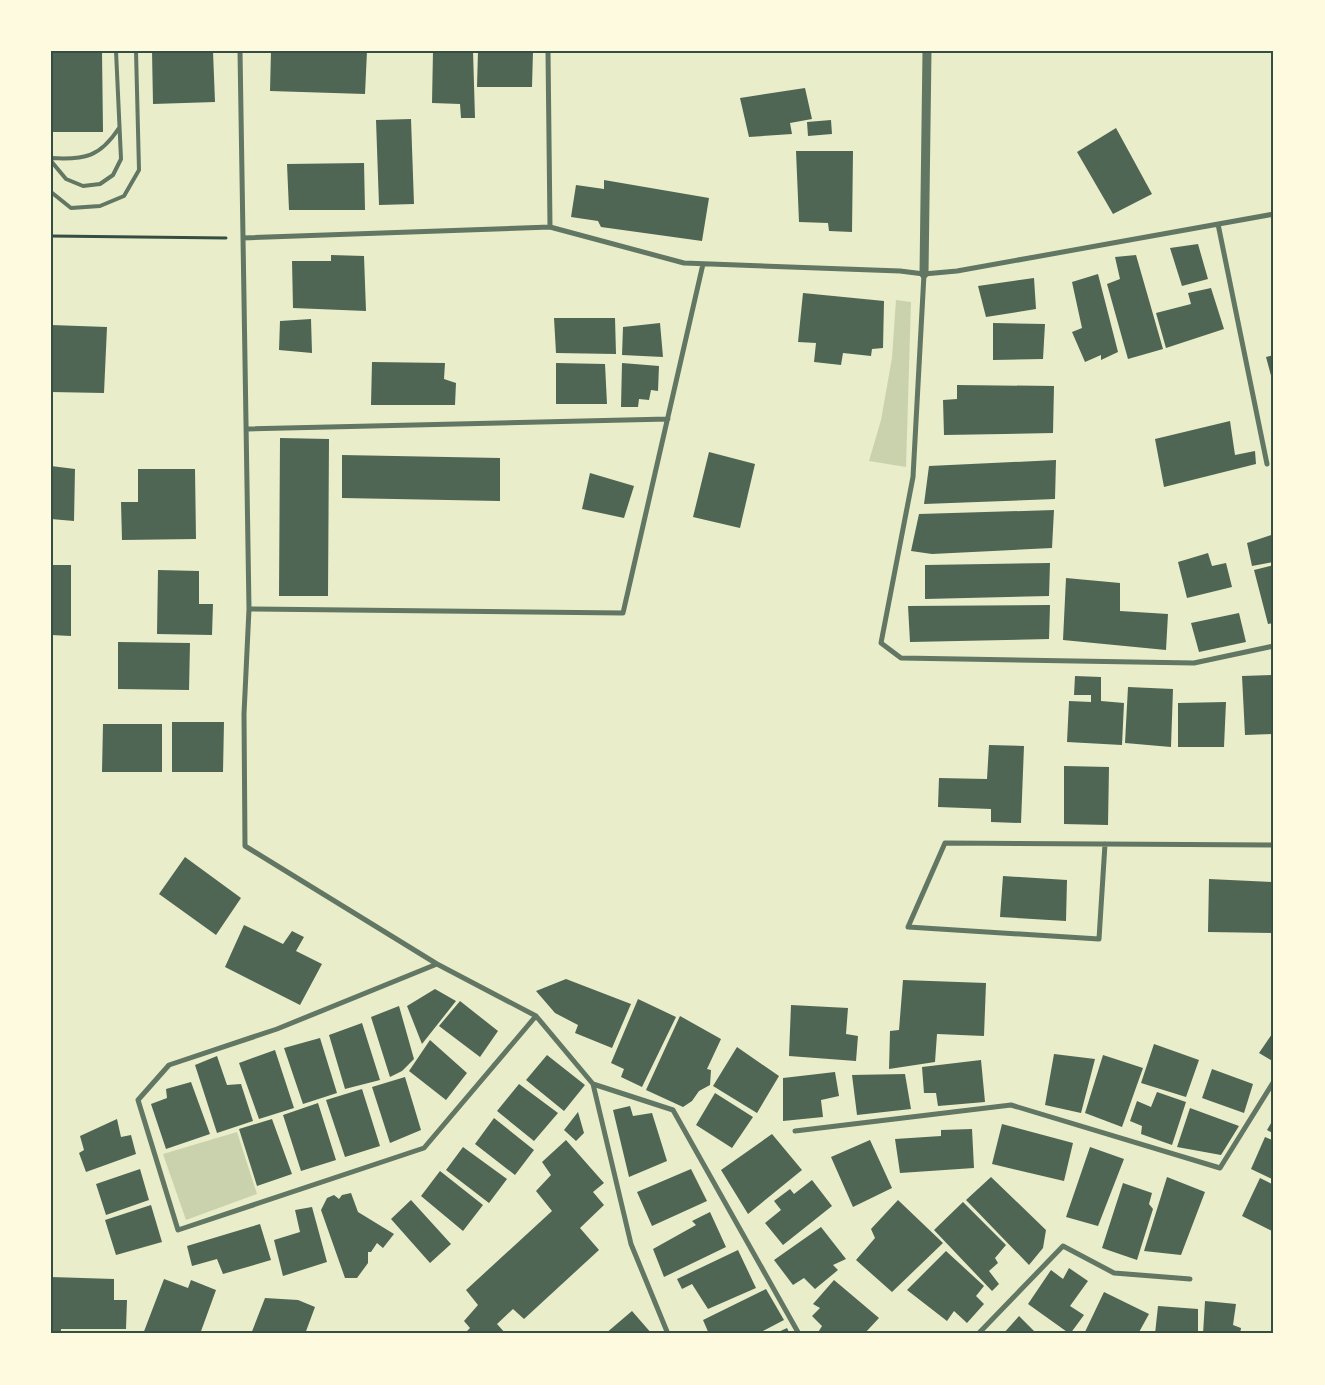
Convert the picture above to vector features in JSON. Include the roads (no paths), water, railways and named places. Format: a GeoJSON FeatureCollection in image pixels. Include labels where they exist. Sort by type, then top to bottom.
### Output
{"type":"FeatureCollection","features":[{"type":"Feature","properties":{"kind":"street"},"geometry":{"type":"LineString","coordinates":[[240,51],[249,609],[244,714],[245,846],[437,964],[536,1016],[593,1084],[631,1244],[668,1334]]}},
{"type":"Feature","properties":{"kind":"street"},"geometry":{"type":"LineString","coordinates":[[548,51],[550,226]]}},
{"type":"Feature","properties":{"kind":"street"},"geometry":{"type":"LineString","coordinates":[[927,51],[924,274],[913,477],[880,643],[901,658],[1194,662],[1274,646]]}},
{"type":"Feature","properties":{"kind":"street"},"geometry":{"type":"LineString","coordinates":[[244,238],[550,226],[684,263],[900,271],[924,274],[957,271],[1274,214]]}},
{"type":"Feature","properties":{"kind":"street"},"geometry":{"type":"LineString","coordinates":[[1218,224],[1267,464]]}},
{"type":"Feature","properties":{"kind":"street"},"geometry":{"type":"LineString","coordinates":[[249,609],[623,613],[703,264]]}},
{"type":"Feature","properties":{"kind":"street"},"geometry":{"type":"LineString","coordinates":[[247,429],[668,420]]}},
{"type":"Feature","properties":{"kind":"street"},"geometry":{"type":"LineString","coordinates":[[1105,844],[1099,939],[908,927],[945,843],[1274,845]]}},
{"type":"Feature","properties":{"kind":"street"},"geometry":{"type":"LineString","coordinates":[[437,964],[277,1029],[169,1065],[138,1100],[178,1230],[424,1148],[536,1016]]}},
{"type":"Feature","properties":{"kind":"street"},"geometry":{"type":"LineString","coordinates":[[795,1131],[1011,1105],[1220,1168],[1274,1081]]}},
{"type":"Feature","properties":{"kind":"street"},"geometry":{"type":"LineString","coordinates":[[593,1084],[672,1110],[799,1334]]}},
{"type":"Feature","properties":{"kind":"street"},"geometry":{"type":"LineString","coordinates":[[978,1334],[1063,1246],[1114,1273],[1190,1279]]}},
{"type":"Feature","properties":{"kind":"lane"},"geometry":{"type":"LineString","coordinates":[[51,159],[66,179],[83,186],[100,184],[113,175],[121,159],[116,51]]}},
{"type":"Feature","properties":{"kind":"lane"},"geometry":{"type":"LineString","coordinates":[[51,192],[71,208],[100,206],[124,196],[139,170],[136,51]]}},
{"type":"Feature","properties":{"kind":"lane"},"geometry":{"type":"LineString","coordinates":[[51,159],[72,159],[94,154],[109,143],[119,128]]}}]}
